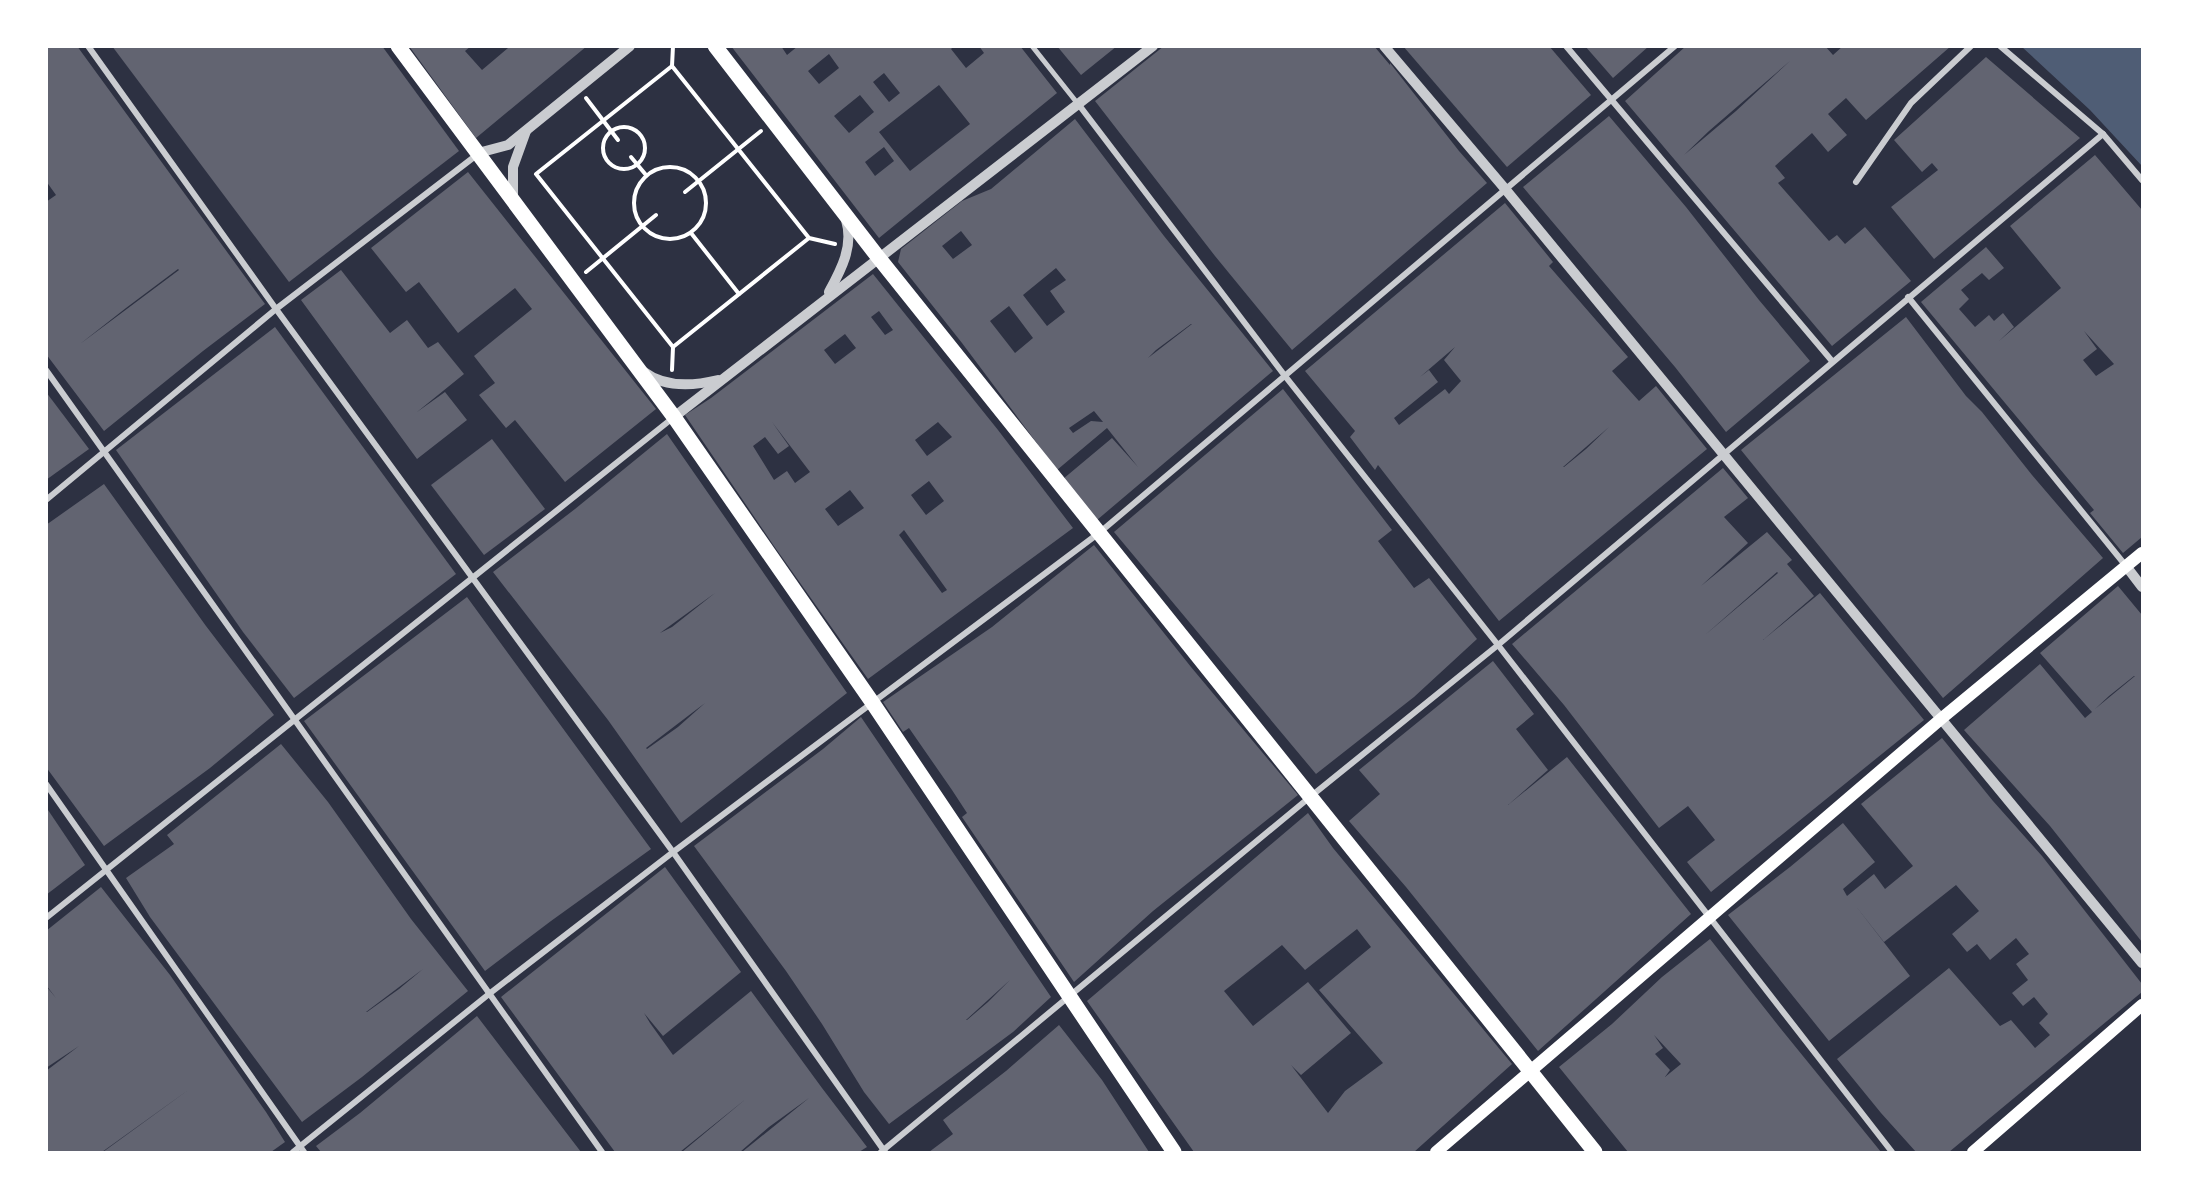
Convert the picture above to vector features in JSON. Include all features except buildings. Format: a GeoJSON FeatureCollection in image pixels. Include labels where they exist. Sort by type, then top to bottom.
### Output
{"type":"FeatureCollection","features":[{"type":"Feature","properties":{"kind":"main road"},"geometry":{"type":"LineString","coordinates":[[398,46],[674,417],[872,702],[1174,1152]]}},
{"type":"Feature","properties":{"kind":"main road"},"geometry":{"type":"LineString","coordinates":[[715,46],[878,257],[1595,1152]]}},
{"type":"Feature","properties":{"kind":"main road"},"geometry":{"type":"LineString","coordinates":[[1436,1152],[1942,718],[2142,553]]}},
{"type":"Feature","properties":{"kind":"main road"},"geometry":{"type":"LineString","coordinates":[[1973,1152],[2142,1005]]}},
{"type":"Feature","properties":{"kind":"street"},"geometry":{"type":"LineString","coordinates":[[88,46],[276,309],[673,852],[883,1152],[1310,797],[1498,645],[2103,134]]}},
{"type":"Feature","properties":{"kind":"street"},"geometry":{"type":"LineString","coordinates":[[46,500],[276,309],[478,153],[508,145],[630,46]]}},
{"type":"Feature","properties":{"kind":"street"},"geometry":{"type":"LineString","coordinates":[[1032,46],[1285,376],[1498,645],[1892,1152]]}},
{"type":"Feature","properties":{"kind":"street"},"geometry":{"type":"LineString","coordinates":[[46,918],[674,417],[1153,46]]}},
{"type":"Feature","properties":{"kind":"street"},"geometry":{"type":"LineString","coordinates":[[1384,46],[1506,190],[2142,963]]}},
{"type":"Feature","properties":{"kind":"street"},"geometry":{"type":"LineString","coordinates":[[1566,46],[1832,361]]}},
{"type":"Feature","properties":{"kind":"street"},"geometry":{"type":"LineString","coordinates":[[293,1152],[302,1150],[489,994],[673,852],[1099,533],[1675,46]]}},
{"type":"Feature","properties":{"kind":"street"},"geometry":{"type":"LineString","coordinates":[[1856,182],[1911,103],[1971,46]]}},
{"type":"Feature","properties":{"kind":"street"},"geometry":{"type":"LineString","coordinates":[[2000,46],[2103,134],[2142,180]]}},
{"type":"Feature","properties":{"kind":"street"},"geometry":{"type":"LineString","coordinates":[[513,199],[513,167],[526,131]]}},
{"type":"Feature","properties":{"kind":"street"},"geometry":{"type":"LineString","coordinates":[[826,298],[849,246],[847,222],[841,207]]}},
{"type":"Feature","properties":{"kind":"street"},"geometry":{"type":"LineString","coordinates":[[1908,297],[2142,587]]}},
{"type":"Feature","properties":{"kind":"street"},"geometry":{"type":"LineString","coordinates":[[639,368],[658,380],[671,383],[688,385],[722,380]]}},
{"type":"Feature","properties":{"kind":"street"},"geometry":{"type":"LineString","coordinates":[[46,370],[602,1152]]}},
{"type":"Feature","properties":{"kind":"street"},"geometry":{"type":"LineString","coordinates":[[46,784],[302,1150]]}},
{"type":"Feature","properties":{"kind":"path"},"geometry":{"type":"LineString","coordinates":[[674,46],[672,66],[809,238],[849,246]]}},
{"type":"Feature","properties":{"kind":"path"},"geometry":{"type":"LineString","coordinates":[[671,383],[673,347],[536,174],[672,66]]}},
{"type":"Feature","properties":{"kind":"path"},"geometry":{"type":"LineString","coordinates":[[578,88],[618,140]]}},
{"type":"Feature","properties":{"kind":"path"},"geometry":{"type":"LineString","coordinates":[[684,192],[773,121]]}},
{"type":"Feature","properties":{"kind":"path"},"geometry":{"type":"LineString","coordinates":[[623,127],[630,128],[641,135],[646,147],[645,154],[638,165],[619,169],[608,162],[603,149],[611,131],[623,127]]}},
{"type":"Feature","properties":{"kind":"path"},"geometry":{"type":"LineString","coordinates":[[637,139],[641,135]]}},
{"type":"Feature","properties":{"kind":"path"},"geometry":{"type":"LineString","coordinates":[[632,157],[646,176]]}},
{"type":"Feature","properties":{"kind":"path"},"geometry":{"type":"LineString","coordinates":[[608,162],[613,158]]}},
{"type":"Feature","properties":{"kind":"path"},"geometry":{"type":"LineString","coordinates":[[669,167],[685,170],[698,181],[705,196],[705,213],[697,228],[681,238],[671,240],[650,234],[641,227],[635,217],[634,195],[638,184],[646,176],[653,171],[669,167]]}},
{"type":"Feature","properties":{"kind":"path"},"geometry":{"type":"LineString","coordinates":[[574,282],[656,215]]}},
{"type":"Feature","properties":{"kind":"path"},"geometry":{"type":"LineString","coordinates":[[691,233],[739,294]]}},
{"type":"Feature","properties":{"kind":"path"},"geometry":{"type":"LineString","coordinates":[[673,347],[809,238]]}},
{"type":"Feature","properties":{"kind":"water"},"geometry":{"type":"Polygon","coordinates":[[[2022,47],[2142,47],[2142,166],[2090,110],[2022,47]]]}}]}
